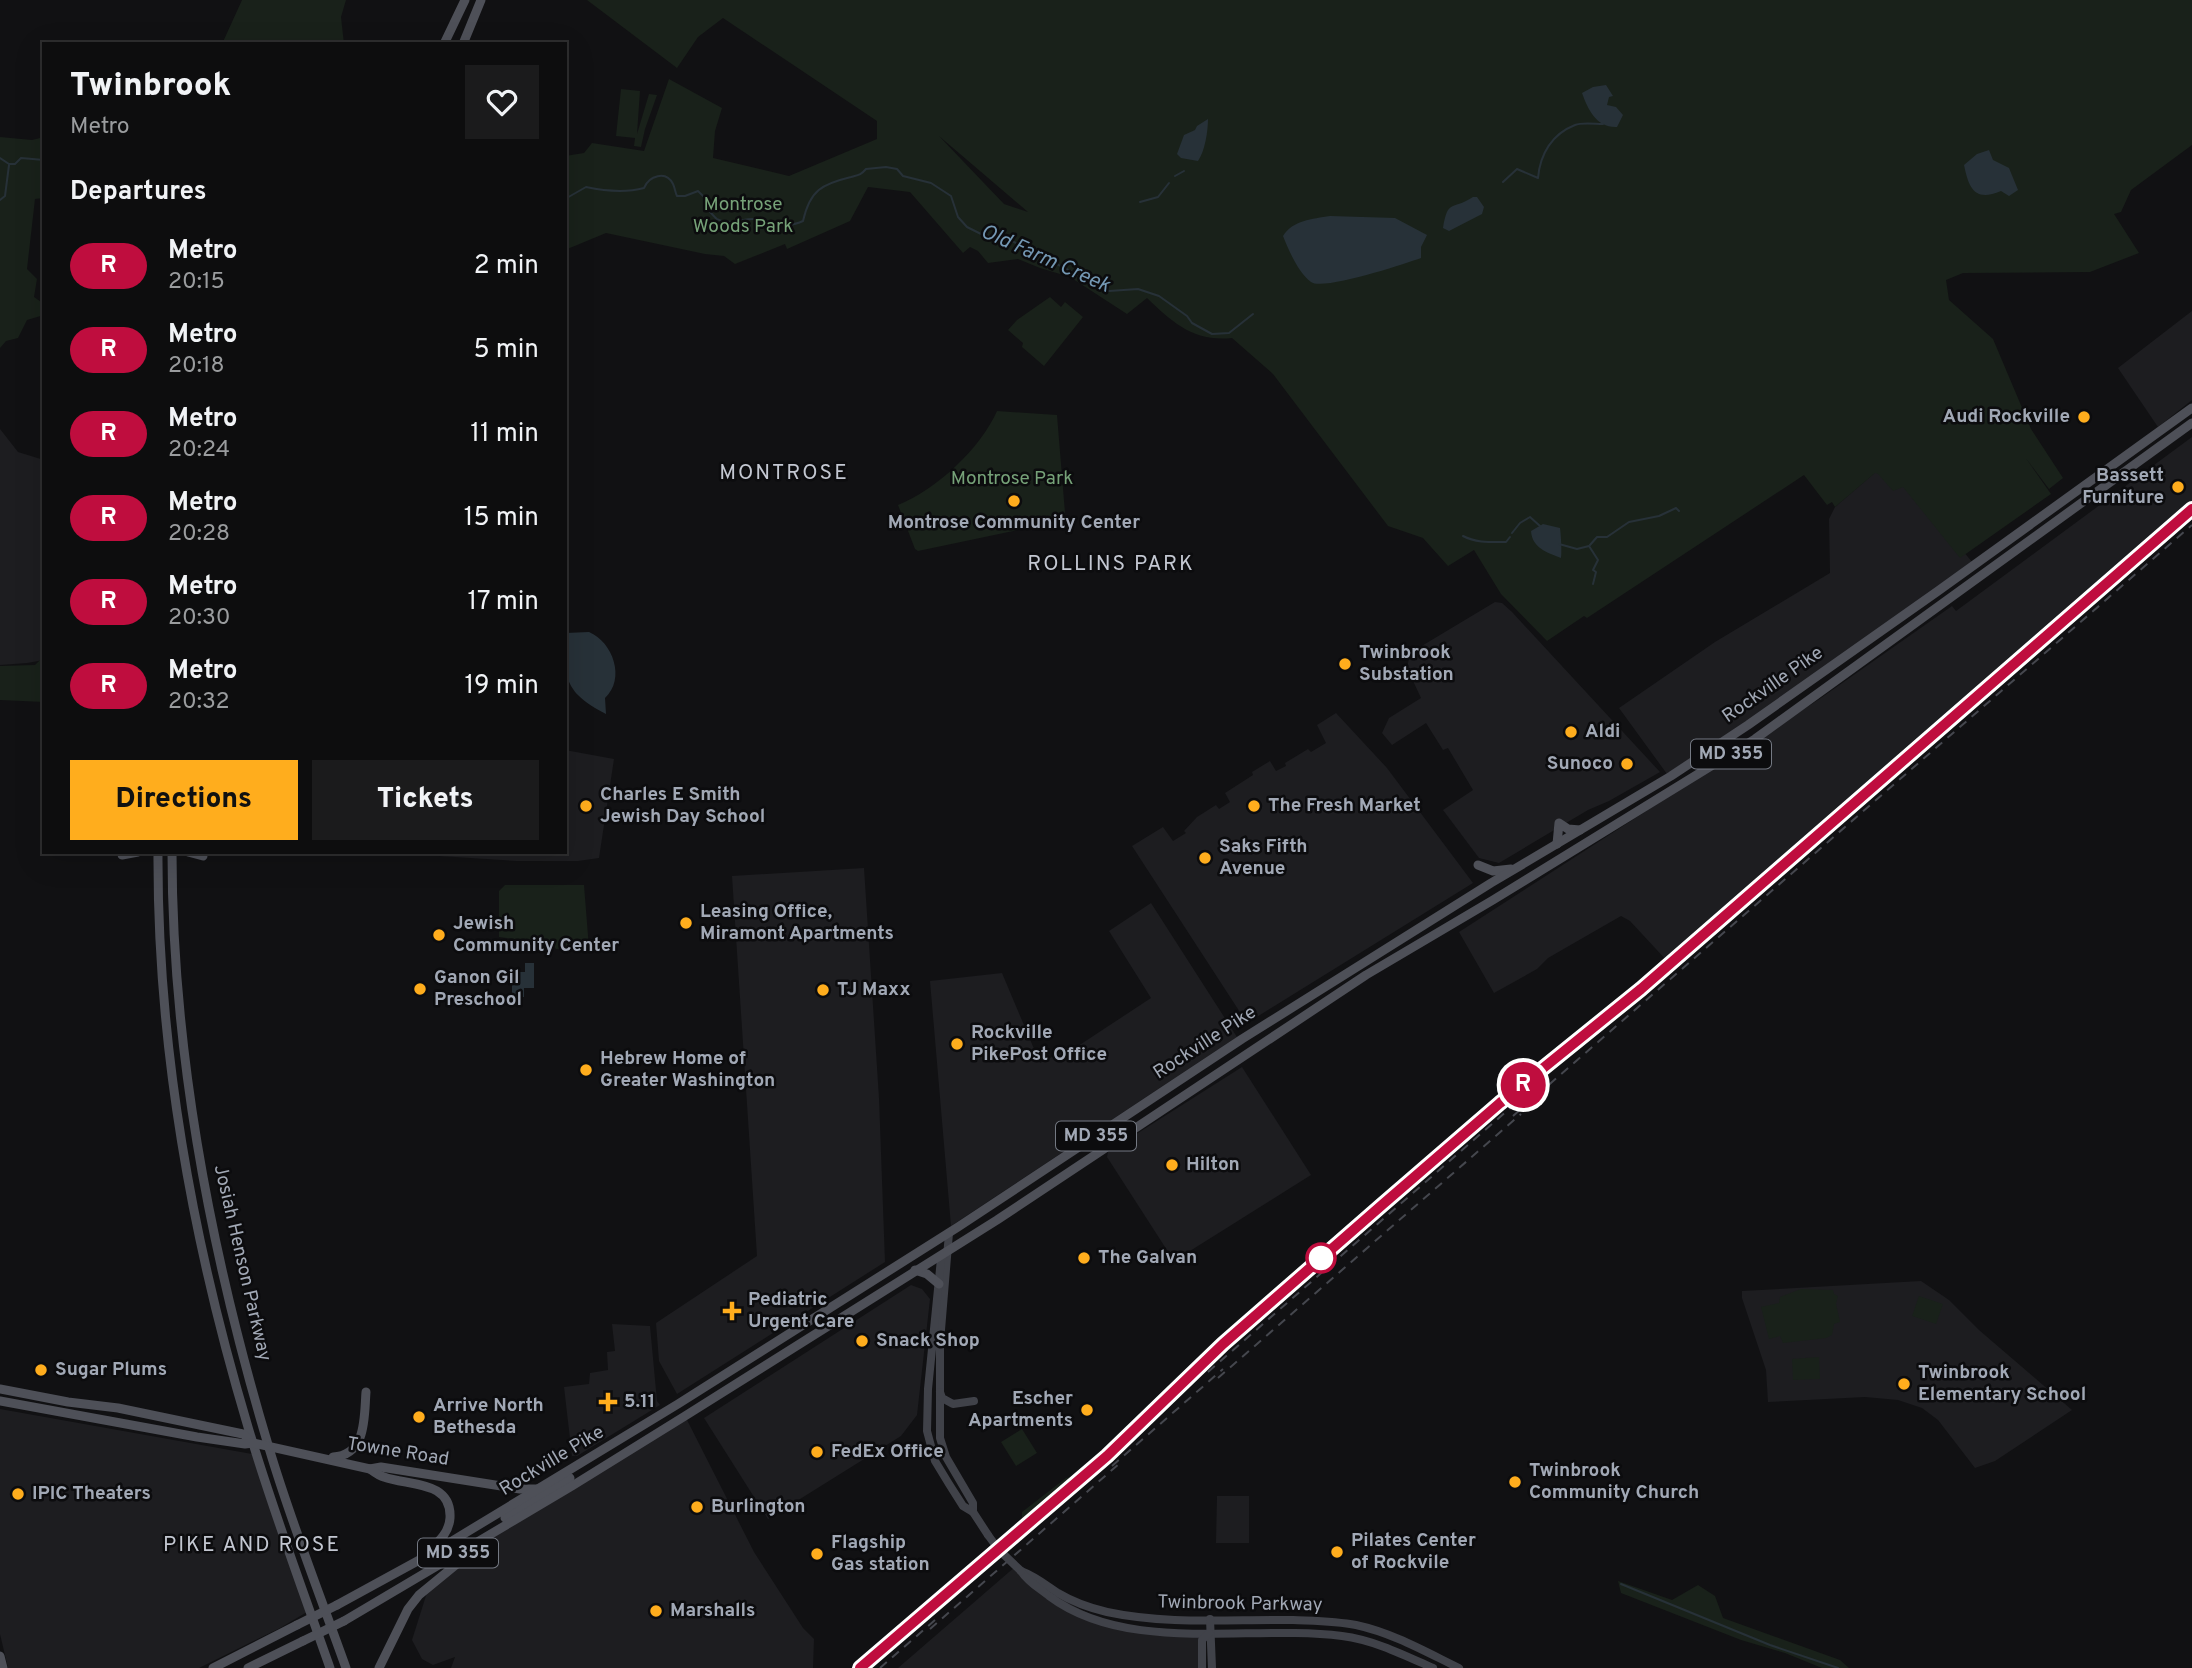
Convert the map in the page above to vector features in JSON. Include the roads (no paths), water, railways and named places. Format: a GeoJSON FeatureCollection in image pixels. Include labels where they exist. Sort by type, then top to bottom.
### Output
{"type":"FeatureCollection","features":[{"type":"Feature","properties":{"kind":"main road"},"geometry":{"type":"LineString","coordinates":[[445,42],[465,0]]}},
{"type":"Feature","properties":{"kind":"main road"},"geometry":{"type":"LineString","coordinates":[[464,42],[481,0]]}},
{"type":"Feature","properties":{"kind":"main road","name":"Rockville Pike"},"geometry":{"type":"LineString","coordinates":[[214,1668],[405,1567],[678,1404],[949,1233],[1242,1039],[1581,831],[1748,724],[2192,408]]}},
{"type":"Feature","properties":{"kind":"main road","name":"Rockville Pike"},"geometry":{"type":"LineString","coordinates":[[248,1668],[344,1621],[685,1416],[997,1220],[1366,975],[1755,739],[2192,423]]}},
{"type":"Feature","properties":{"kind":"main road"},"geometry":{"type":"LineString","coordinates":[[2081,488],[2088,499]]}},
{"type":"Feature","properties":{"kind":"main road"},"geometry":{"type":"LineString","coordinates":[[1557,844],[1559,823],[1568,829],[1581,831]]}},
{"type":"Feature","properties":{"kind":"main road"},"geometry":{"type":"LineString","coordinates":[[122,855],[127,854]]}},
{"type":"Feature","properties":{"kind":"main road","name":"Josiah Henson Parkway"},"geometry":{"type":"LineString","coordinates":[[158,854],[160,964],[178,1112],[200,1234],[214,1298],[253,1443],[330,1668]]}},
{"type":"Feature","properties":{"kind":"main road","name":"Josiah Henson Parkway"},"geometry":{"type":"LineString","coordinates":[[172,854],[175,962],[184,1057],[228,1294],[269,1447],[346,1668]]}},
{"type":"Feature","properties":{"kind":"main road"},"geometry":{"type":"LineString","coordinates":[[196,854],[203,856]]}},
{"type":"Feature","properties":{"kind":"main road"},"geometry":{"type":"LineString","coordinates":[[1478,865],[1493,871],[1516,869]]}},
{"type":"Feature","properties":{"kind":"main road"},"geometry":{"type":"LineString","coordinates":[[1095,1153],[1096,1142],[1103,1131]]}},
{"type":"Feature","properties":{"kind":"main road"},"geometry":{"type":"LineString","coordinates":[[1077,1165],[1086,1151],[1087,1141]]}},
{"type":"Feature","properties":{"kind":"main road","name":"Twinbrook Parkway"},"geometry":{"type":"LineString","coordinates":[[949,1233],[939,1389],[940,1442],[973,1503],[973,1512]]}},
{"type":"Feature","properties":{"kind":"main road","name":"Twinbrook Parkway"},"geometry":{"type":"LineString","coordinates":[[947,1250],[941,1259],[928,1389],[927,1431],[935,1461],[963,1506],[973,1512],[988,1535],[1021,1571],[1061,1595],[1106,1612],[1146,1618],[1327,1621],[1356,1625],[1389,1635],[1459,1668]]}},
{"type":"Feature","properties":{"kind":"main road"},"geometry":{"type":"LineString","coordinates":[[915,1270],[927,1274],[939,1284]]}},
{"type":"Feature","properties":{"kind":"main road","name":"Towne Road"},"geometry":{"type":"LineString","coordinates":[[0,1389],[118,1408],[243,1434],[253,1443]]}},
{"type":"Feature","properties":{"kind":"main road"},"geometry":{"type":"LineString","coordinates":[[939,1389],[942,1398],[953,1404],[974,1401]]}},
{"type":"Feature","properties":{"kind":"main road"},"geometry":{"type":"LineString","coordinates":[[324,1458],[345,1456],[356,1447],[364,1428],[366,1392]]}},
{"type":"Feature","properties":{"kind":"main road","name":"Towne Road"},"geometry":{"type":"LineString","coordinates":[[0,1401],[184,1435],[253,1443],[370,1469],[381,1467],[520,1489],[539,1489]]}},
{"type":"Feature","properties":{"kind":"main road"},"geometry":{"type":"LineString","coordinates":[[370,1469],[382,1477],[435,1489],[448,1504],[450,1523],[443,1537],[405,1567]]}},
{"type":"Feature","properties":{"kind":"main road"},"geometry":{"type":"LineString","coordinates":[[414,1579],[425,1568],[570,1478]]}},
{"type":"Feature","properties":{"kind":"main road"},"geometry":{"type":"LineString","coordinates":[[379,1668],[408,1609],[419,1595],[430,1583],[512,1521]]}},
{"type":"Feature","properties":{"kind":"main road","name":"Twinbrook Parkway"},"geometry":{"type":"LineString","coordinates":[[1021,1571],[1026,1579],[1058,1603],[1105,1623],[1145,1631],[1296,1633],[1354,1638],[1383,1646],[1433,1668]]}},
{"type":"Feature","properties":{"kind":"main road"},"geometry":{"type":"LineString","coordinates":[[1210,1619],[1212,1668]]}},
{"type":"Feature","properties":{"kind":"main road"},"geometry":{"type":"LineString","coordinates":[[1202,1668],[1202,1640],[1209,1633]]}},
{"type":"Feature","properties":{"kind":"main road"},"geometry":{"type":"LineString","coordinates":[[0,1656],[3,1668]]}},
{"type":"Feature","properties":{"kind":"waterway","name":"Old Farm Creek"},"geometry":{"type":"LineString","coordinates":[[1503,182],[1517,169],[1538,178],[1541,161],[1560,134],[1578,124],[1603,124]]}},
{"type":"Feature","properties":{"kind":"waterway","name":"Old Farm Creek"},"geometry":{"type":"LineString","coordinates":[[0,158],[9,164],[15,164],[21,158],[42,160]]}},
{"type":"Feature","properties":{"kind":"waterway"},"geometry":{"type":"LineString","coordinates":[[0,200],[5,196],[9,165]]}},
{"type":"Feature","properties":{"kind":"waterway","name":"Old Farm Creek"},"geometry":{"type":"LineString","coordinates":[[567,198],[586,187],[615,191],[644,188],[650,180],[662,176],[670,180],[677,196],[698,191],[705,198],[705,207],[722,221],[755,219],[790,225],[803,221],[809,202],[825,186],[866,169],[886,167],[897,169],[903,176],[931,183],[951,196],[958,217],[967,227],[981,234],[1014,242],[1109,291],[1138,289],[1159,296],[1187,316],[1192,323],[1212,334],[1229,333],[1253,314]]}},
{"type":"Feature","properties":{"kind":"waterway"},"geometry":{"type":"LineString","coordinates":[[1175,176],[1184,171]]}},
{"type":"Feature","properties":{"kind":"waterway"},"geometry":{"type":"LineString","coordinates":[[1140,202],[1158,197],[1169,183]]}},
{"type":"Feature","properties":{"kind":"waterway"},"geometry":{"type":"LineString","coordinates":[[1590,545],[1597,537],[1607,537],[1629,522],[1659,516],[1676,508],[1679,511]]}},
{"type":"Feature","properties":{"kind":"waterway"},"geometry":{"type":"LineString","coordinates":[[1512,533],[1520,523],[1530,517],[1540,526]]}},
{"type":"Feature","properties":{"kind":"waterway"},"geometry":{"type":"LineString","coordinates":[[1463,536],[1489,542],[1506,542],[1510,537]]}},
{"type":"Feature","properties":{"kind":"waterway"},"geometry":{"type":"LineString","coordinates":[[1559,544],[1577,549],[1589,546],[1598,560],[1593,570],[1596,572],[1593,584]]}},
{"type":"Feature","properties":{"kind":"waterway"},"geometry":{"type":"LineString","coordinates":[[1621,1584],[1770,1645],[1838,1668]]}},
{"type":"Feature","properties":{"kind":"railway"},"geometry":{"type":"LineString","coordinates":[[860,1668],[1107,1456],[1223,1344],[1324,1255],[1500,1103],[1641,989],[2192,509]]}},
{"type":"Feature","properties":{"kind":"railway"},"geometry":{"type":"LineString","coordinates":[[1513,1116],[2192,525]]}},
{"type":"Feature","properties":{"kind":"railway"},"geometry":{"type":"LineString","coordinates":[[1208,1372],[1516,1103]]}},
{"type":"Feature","properties":{"kind":"railway"},"geometry":{"type":"LineString","coordinates":[[1218,1378],[1521,1114]]}},
{"type":"Feature","properties":{"kind":"railway"},"geometry":{"type":"LineString","coordinates":[[1112,1466],[1223,1369]]}},
{"type":"Feature","properties":{"kind":"railway"},"geometry":{"type":"LineString","coordinates":[[930,1629],[1120,1463]]}},
{"type":"Feature","properties":{"kind":"railway"},"geometry":{"type":"LineString","coordinates":[[880,1668],[935,1620]]}},
{"type":"Feature","properties":{"kind":"metro line","name":"R"},"geometry":{"type":"LineString","coordinates":[[860,1668],[916,1623],[1138,1429],[1223,1344],[1382,1205],[1500,1103],[1641,989],[2192,509]]}},
{"type":"Feature","properties":{"kind":"place","name":"Audi Rockville"},"geometry":{"type":"Point","coordinates":[2084,417]}},
{"type":"Feature","properties":{"kind":"place","name":"Bassett Furniture"},"geometry":{"type":"Point","coordinates":[2178,487]}},
{"type":"Feature","properties":{"kind":"place","name":"Montrose Community Center"},"geometry":{"type":"Point","coordinates":[1014,501]}},
{"type":"Feature","properties":{"kind":"place","name":"Twinbrook Substation"},"geometry":{"type":"Point","coordinates":[1345,664]}},
{"type":"Feature","properties":{"kind":"place","name":"Aldi"},"geometry":{"type":"Point","coordinates":[1571,732]}},
{"type":"Feature","properties":{"kind":"place","name":"Sunoco"},"geometry":{"type":"Point","coordinates":[1627,764]}},
{"type":"Feature","properties":{"kind":"place","name":"Charles E Smith Jewish Day School"},"geometry":{"type":"Point","coordinates":[586,806]}},
{"type":"Feature","properties":{"kind":"place","name":"The Fresh Market"},"geometry":{"type":"Point","coordinates":[1254,806]}},
{"type":"Feature","properties":{"kind":"place","name":"Saks Fifth Avenue"},"geometry":{"type":"Point","coordinates":[1205,858]}},
{"type":"Feature","properties":{"kind":"place","name":"Leasing Office, Miramont Apartments"},"geometry":{"type":"Point","coordinates":[686,923]}},
{"type":"Feature","properties":{"kind":"place","name":"Jewish Community Center"},"geometry":{"type":"Point","coordinates":[439,935]}},
{"type":"Feature","properties":{"kind":"place","name":"Ganon Gil Preschool"},"geometry":{"type":"Point","coordinates":[420,989]}},
{"type":"Feature","properties":{"kind":"place","name":"TJ Maxx"},"geometry":{"type":"Point","coordinates":[823,990]}},
{"type":"Feature","properties":{"kind":"place","name":"Rockville PikePost Office"},"geometry":{"type":"Point","coordinates":[957,1044]}},
{"type":"Feature","properties":{"kind":"place","name":"Hebrew Home of Greater Washington"},"geometry":{"type":"Point","coordinates":[586,1070]}},
{"type":"Feature","properties":{"kind":"place","name":"Hilton"},"geometry":{"type":"Point","coordinates":[1172,1165]}},
{"type":"Feature","properties":{"kind":"place","name":"The Galvan"},"geometry":{"type":"Point","coordinates":[1084,1258]}},
{"type":"Feature","properties":{"kind":"place","name":"Pediatric Urgent Care"},"geometry":{"type":"Point","coordinates":[732,1311]}},
{"type":"Feature","properties":{"kind":"place","name":"Snack Shop"},"geometry":{"type":"Point","coordinates":[862,1341]}},
{"type":"Feature","properties":{"kind":"place","name":"Sugar Plums"},"geometry":{"type":"Point","coordinates":[41,1370]}},
{"type":"Feature","properties":{"kind":"place","name":"Twinbrook Elementary School"},"geometry":{"type":"Point","coordinates":[1904,1384]}},
{"type":"Feature","properties":{"kind":"place","name":"5.11"},"geometry":{"type":"Point","coordinates":[608,1402]}},
{"type":"Feature","properties":{"kind":"place","name":"Escher Apartments"},"geometry":{"type":"Point","coordinates":[1087,1410]}},
{"type":"Feature","properties":{"kind":"place","name":"Arrive North Bethesda"},"geometry":{"type":"Point","coordinates":[419,1417]}},
{"type":"Feature","properties":{"kind":"place","name":"FedEx Office"},"geometry":{"type":"Point","coordinates":[817,1452]}},
{"type":"Feature","properties":{"kind":"place","name":"Twinbrook Community Church"},"geometry":{"type":"Point","coordinates":[1515,1482]}},
{"type":"Feature","properties":{"kind":"place","name":"IPIC Theaters"},"geometry":{"type":"Point","coordinates":[18,1494]}},
{"type":"Feature","properties":{"kind":"place","name":"Burlington"},"geometry":{"type":"Point","coordinates":[697,1507]}},
{"type":"Feature","properties":{"kind":"place","name":"Pilates Center of Rockvile"},"geometry":{"type":"Point","coordinates":[1337,1552]}},
{"type":"Feature","properties":{"kind":"place","name":"Flagship Gas station"},"geometry":{"type":"Point","coordinates":[817,1554]}},
{"type":"Feature","properties":{"kind":"place","name":"Marshalls"},"geometry":{"type":"Point","coordinates":[656,1611]}},
{"type":"Feature","properties":{"kind":"district","name":"MONTROSE"},"geometry":{"type":"Point","coordinates":[784,473]}},
{"type":"Feature","properties":{"kind":"district","name":"ROLLINS PARK"},"geometry":{"type":"Point","coordinates":[1111,564]}},
{"type":"Feature","properties":{"kind":"district","name":"PIKE AND ROSE"},"geometry":{"type":"Point","coordinates":[252,1545]}},
{"type":"Feature","properties":{"kind":"park label","name":"Montrose Woods Park"},"geometry":{"type":"Point","coordinates":[743,216]}},
{"type":"Feature","properties":{"kind":"park label","name":"Montrose Park"},"geometry":{"type":"Point","coordinates":[1012,479]}}]}
